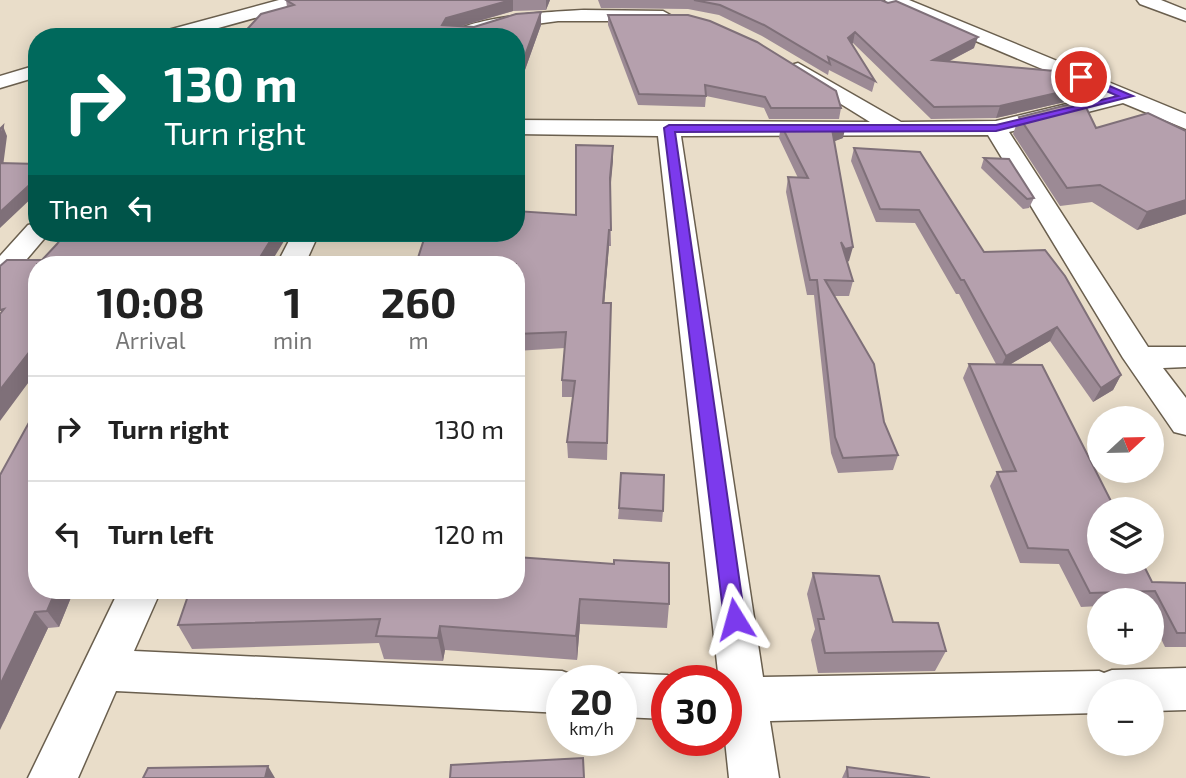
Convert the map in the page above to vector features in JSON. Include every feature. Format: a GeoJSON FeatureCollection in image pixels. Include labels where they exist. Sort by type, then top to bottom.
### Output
{"type":"FeatureCollection","features":[{"type":"Feature","properties":{"kind":"street"},"geometry":{"type":"LineString","coordinates":[[197,28],[299,0]]}},
{"type":"Feature","properties":{"kind":"street"},"geometry":{"type":"LineString","coordinates":[[894,0],[1186,122]]}},
{"type":"Feature","properties":{"kind":"street"},"geometry":{"type":"LineString","coordinates":[[1146,0],[1186,16]]}},
{"type":"Feature","properties":{"kind":"street"},"geometry":{"type":"LineString","coordinates":[[484,28],[514,19],[537,17],[676,17]]}},
{"type":"Feature","properties":{"kind":"street"},"geometry":{"type":"LineString","coordinates":[[787,62],[898,129]]}},
{"type":"Feature","properties":{"kind":"street"},"geometry":{"type":"LineString","coordinates":[[0,82],[28,78]]}},
{"type":"Feature","properties":{"kind":"street"},"geometry":{"type":"LineString","coordinates":[[525,127],[996,128],[1128,96]]}},
{"type":"Feature","properties":{"kind":"street"},"geometry":{"type":"LineString","coordinates":[[1159,110],[1186,103]]}},
{"type":"Feature","properties":{"kind":"street"},"geometry":{"type":"LineString","coordinates":[[669,128],[732,665]]}},
{"type":"Feature","properties":{"kind":"street"},"geometry":{"type":"LineString","coordinates":[[996,128],[1139,358],[1186,423]]}},
{"type":"Feature","properties":{"kind":"street"},"geometry":{"type":"LineString","coordinates":[[0,273],[28,241]]}},
{"type":"Feature","properties":{"kind":"street"},"geometry":{"type":"LineString","coordinates":[[1139,358],[1186,357]]}},
{"type":"Feature","properties":{"kind":"street"},"geometry":{"type":"LineString","coordinates":[[53,778],[136,599]]}},
{"type":"Feature","properties":{"kind":"street"},"geometry":{"type":"LineString","coordinates":[[103,670],[546,691]]}},
{"type":"Feature","properties":{"kind":"street"},"geometry":{"type":"LineString","coordinates":[[1164,690],[1186,689]]}},
{"type":"Feature","properties":{"kind":"street"},"geometry":{"type":"LineString","coordinates":[[742,700],[1087,692]]}},
{"type":"Feature","properties":{"kind":"street"},"geometry":{"type":"LineString","coordinates":[[742,726],[754,778]]}},
{"type":"Feature","properties":{"kind":"building"},"geometry":{"type":"Polygon","coordinates":[[[286,0],[511,0],[446,18],[442,25],[474,27],[516,14],[541,12],[525,56],[525,28],[248,28],[261,14],[294,5],[286,0]]]}},
{"type":"Feature","properties":{"kind":"building"},"geometry":{"type":"Polygon","coordinates":[[[694,0],[896,1],[978,37],[933,60],[1066,72],[1074,89],[1000,106],[934,107],[855,32],[848,38],[875,81],[828,57],[830,64],[764,25],[720,5],[694,0]]]}},
{"type":"Feature","properties":{"kind":"building"},"geometry":{"type":"Polygon","coordinates":[[[608,15],[688,15],[710,21],[757,42],[836,91],[841,108],[771,108],[765,97],[705,85],[706,96],[639,94],[608,15]]]}},
{"type":"Feature","properties":{"kind":"building"},"geometry":{"type":"Polygon","coordinates":[[[1083,101],[1096,128],[1148,113],[1186,131],[1186,200],[1147,212],[1100,185],[1067,188],[1019,117],[1083,101]]]}},
{"type":"Feature","properties":{"kind":"building"},"geometry":{"type":"Polygon","coordinates":[[[781,125],[846,125],[832,129],[853,247],[845,249],[841,242],[853,281],[825,280],[874,364],[884,422],[898,455],[843,458],[835,437],[817,280],[810,280],[788,177],[808,178],[781,125]]]}},
{"type":"Feature","properties":{"kind":"building"},"geometry":{"type":"Polygon","coordinates":[[[576,145],[613,146],[610,178],[611,230],[603,303],[611,303],[607,443],[567,442],[575,381],[562,380],[566,332],[525,334],[525,256],[419,256],[423,242],[525,242],[525,212],[576,215],[576,145]]]}},
{"type":"Feature","properties":{"kind":"building"},"geometry":{"type":"Polygon","coordinates":[[[854,148],[920,152],[984,252],[1045,250],[1065,276],[1121,375],[1101,388],[1057,327],[1006,356],[964,280],[961,280],[919,210],[880,209],[854,148]]]}},
{"type":"Feature","properties":{"kind":"building"},"geometry":{"type":"Polygon","coordinates":[[[984,158],[1009,159],[1034,198],[1027,199],[984,158]]]}},
{"type":"Feature","properties":{"kind":"building"},"geometry":{"type":"Polygon","coordinates":[[[0,163],[28,164],[28,186],[0,212],[0,163]]]}},
{"type":"Feature","properties":{"kind":"building"},"geometry":{"type":"Polygon","coordinates":[[[269,242],[261,256],[46,256],[57,244],[269,242]]]}},
{"type":"Feature","properties":{"kind":"building"},"geometry":{"type":"Polygon","coordinates":[[[7,260],[28,260],[28,354],[0,390],[0,314],[4,309],[0,310],[0,266],[7,260]]]}},
{"type":"Feature","properties":{"kind":"building"},"geometry":{"type":"Polygon","coordinates":[[[969,364],[1042,365],[1087,454],[1087,483],[1102,483],[1109,497],[1087,497],[1087,574],[1148,574],[1152,582],[1186,583],[1186,633],[1177,633],[1164,608],[1164,588],[1087,588],[1068,550],[1028,548],[997,472],[1016,471],[969,364]]]}},
{"type":"Feature","properties":{"kind":"building"},"geometry":{"type":"Polygon","coordinates":[[[28,424],[28,599],[52,599],[47,611],[35,612],[0,685],[0,475],[28,424]]]}},
{"type":"Feature","properties":{"kind":"building"},"geometry":{"type":"Polygon","coordinates":[[[621,473],[664,475],[663,511],[619,508],[621,473]]]}},
{"type":"Feature","properties":{"kind":"building"},"geometry":{"type":"Polygon","coordinates":[[[525,558],[614,564],[614,560],[669,563],[669,604],[580,599],[576,636],[440,626],[438,638],[376,636],[380,619],[178,625],[187,599],[525,599],[525,558]]]}},
{"type":"Feature","properties":{"kind":"building"},"geometry":{"type":"Polygon","coordinates":[[[813,573],[879,576],[893,622],[938,623],[946,651],[825,653],[818,619],[824,619],[813,573]]]}},
{"type":"Feature","properties":{"kind":"building"},"geometry":{"type":"Polygon","coordinates":[[[583,758],[584,778],[450,778],[451,765],[583,758]]]}},
{"type":"Feature","properties":{"kind":"building"},"geometry":{"type":"Polygon","coordinates":[[[268,766],[265,778],[143,778],[148,768],[268,766]]]}},
{"type":"Feature","properties":{"kind":"building"},"geometry":{"type":"Polygon","coordinates":[[[847,767],[930,778],[848,778],[847,767]]]}},
{"type":"Feature","properties":{"kind":"route"},"geometry":{"type":"LineString","coordinates":[[735,619],[669,128],[996,128],[1128,96],[1081,77]]}}]}
